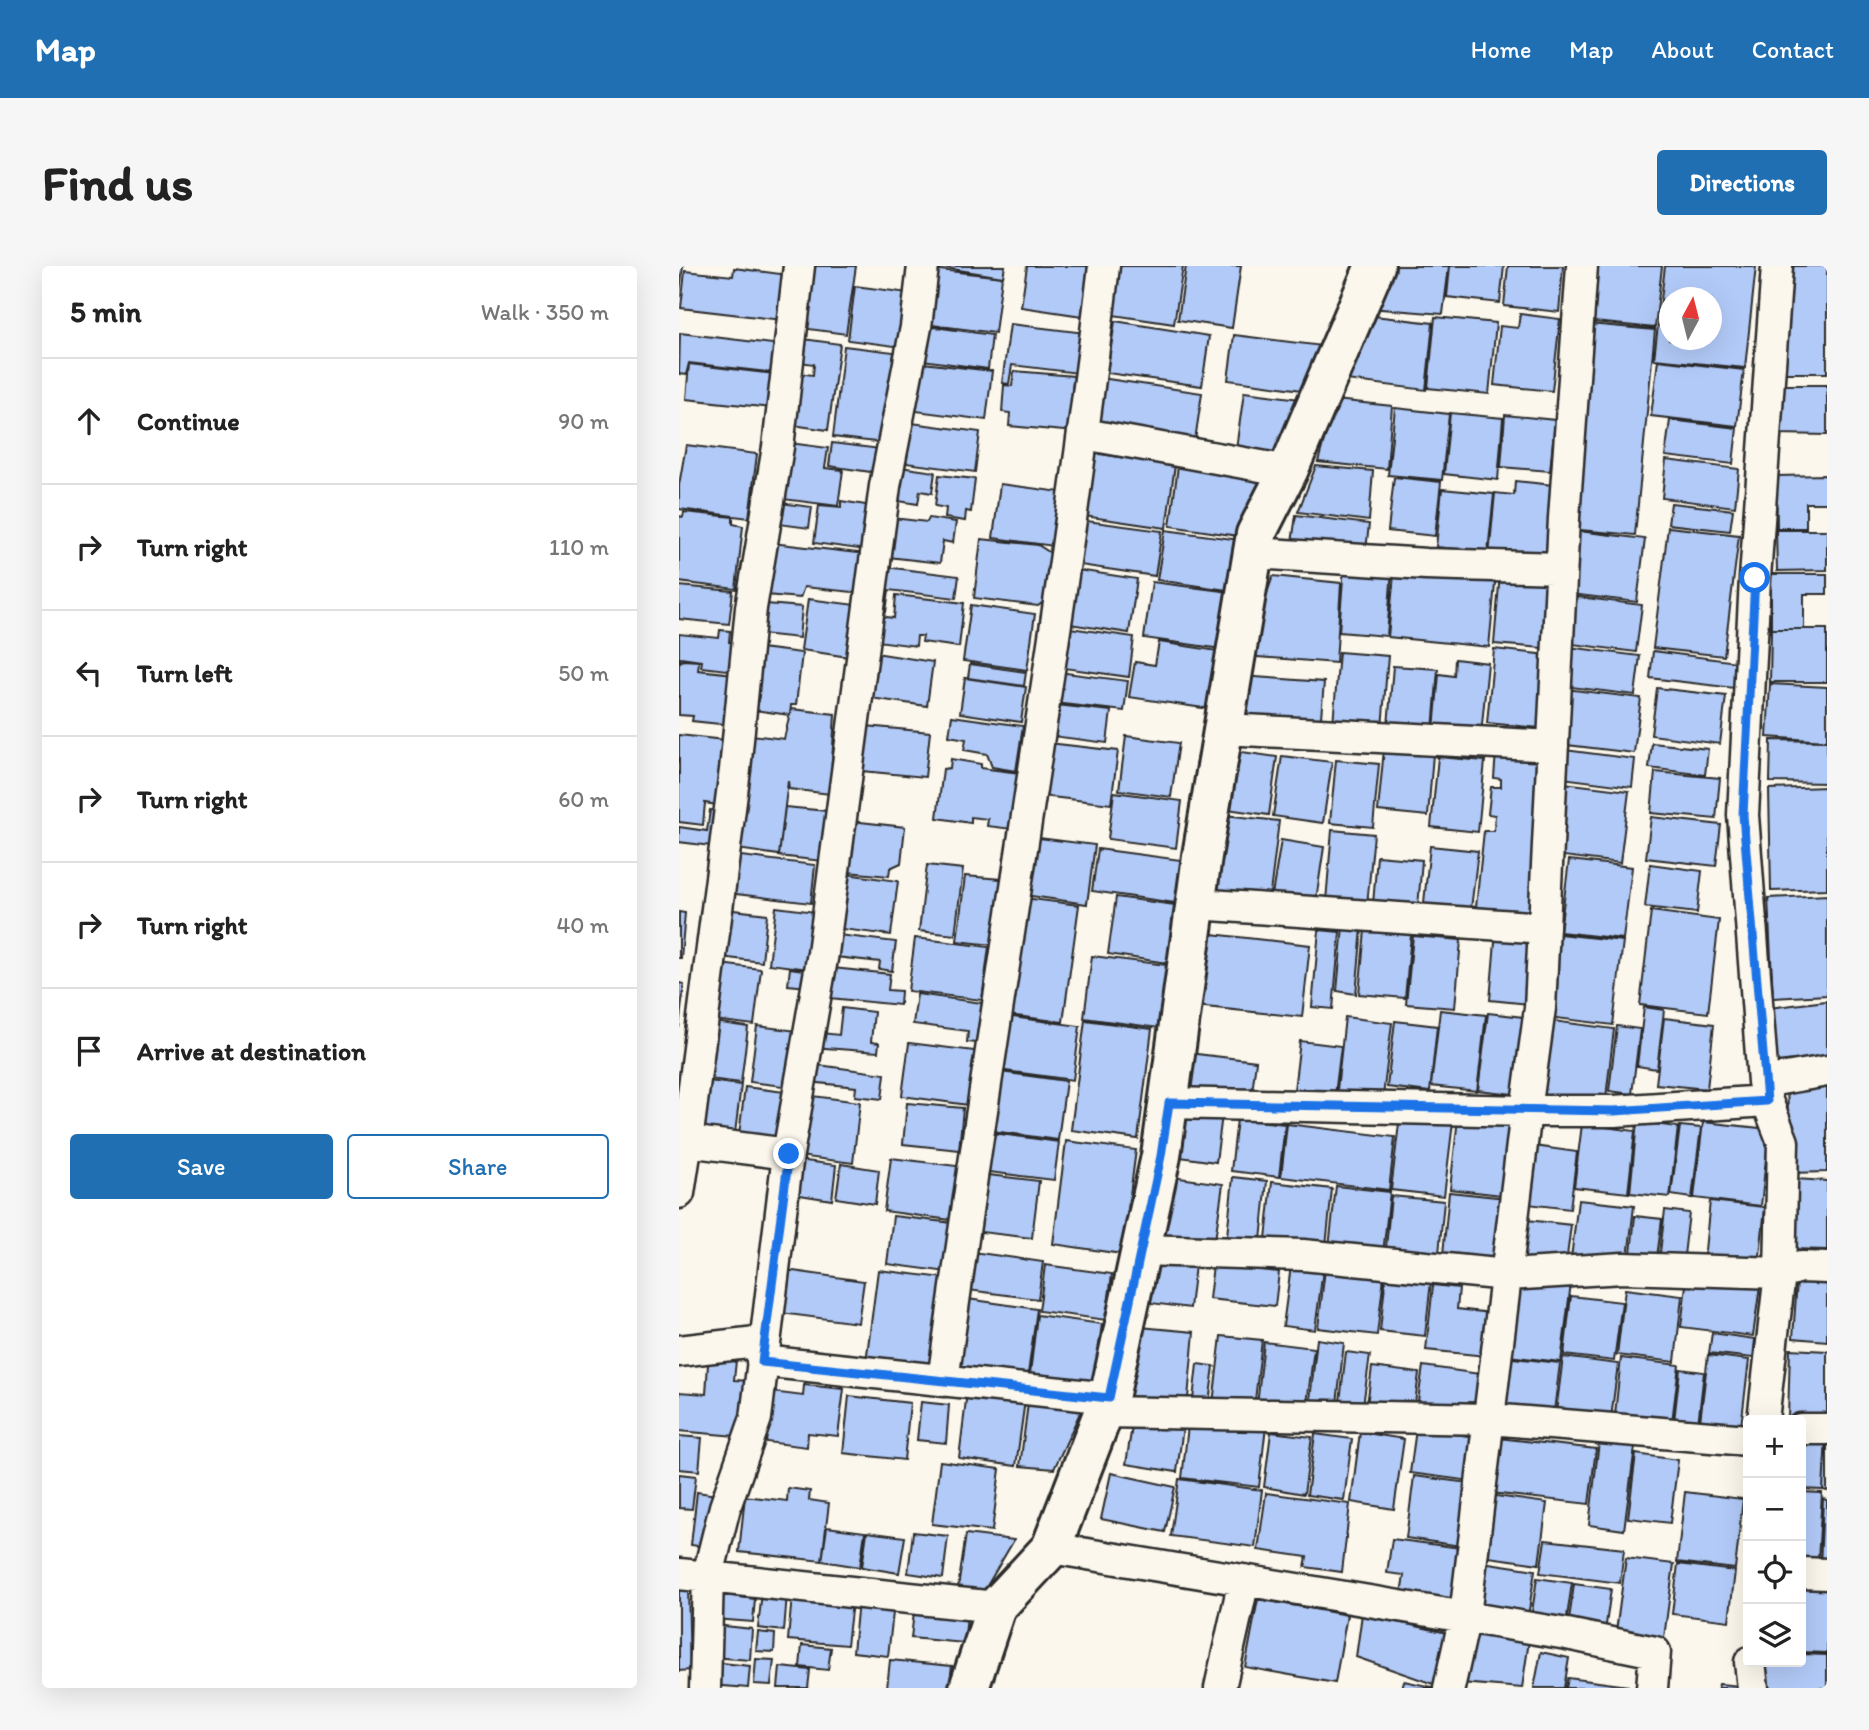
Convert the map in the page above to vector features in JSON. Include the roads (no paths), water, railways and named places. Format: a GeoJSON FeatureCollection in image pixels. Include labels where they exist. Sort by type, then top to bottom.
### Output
{"type":"FeatureCollection","features":[{"type":"Feature","properties":{"kind":"main road"},"geometry":{"type":"LineString","coordinates":[[969,1688],[996,1607],[1051,1548],[1107,1405],[1141,1250],[1169,1103],[1196,904],[1257,534],[1288,471],[1375,266]]}},
{"type":"Feature","properties":{"kind":"street"},"geometry":{"type":"LineString","coordinates":[[679,1193],[735,770],[751,608],[778,447],[799,266]]}},
{"type":"Feature","properties":{"kind":"street"},"geometry":{"type":"LineString","coordinates":[[705,1688],[693,1574],[725,1507],[756,1418],[789,1154],[823,953],[885,486],[916,327],[923,266]]}},
{"type":"Feature","properties":{"kind":"street"},"geometry":{"type":"LineString","coordinates":[[943,1381],[997,998],[1084,435],[1104,266]]}},
{"type":"Feature","properties":{"kind":"street"},"geometry":{"type":"LineString","coordinates":[[1449,1688],[1465,1616],[1540,1008],[1561,568],[1582,266]]}},
{"type":"Feature","properties":{"kind":"street"},"geometry":{"type":"LineString","coordinates":[[1764,1415],[1780,1273],[1783,1142],[1765,1092],[1743,815],[1755,578],[1777,266]]}},
{"type":"Feature","properties":{"kind":"street"},"geometry":{"type":"LineString","coordinates":[[1084,435],[1288,471]]}},
{"type":"Feature","properties":{"kind":"street"},"geometry":{"type":"LineString","coordinates":[[1254,553],[1426,564],[1561,568]]}},
{"type":"Feature","properties":{"kind":"street"},"geometry":{"type":"LineString","coordinates":[[1224,729],[1553,746]]}},
{"type":"Feature","properties":{"kind":"street"},"geometry":{"type":"LineString","coordinates":[[1196,904],[1544,928]]}},
{"type":"Feature","properties":{"kind":"street"},"geometry":{"type":"LineString","coordinates":[[1169,1103],[1614,1111],[1765,1092],[1827,1071]]}},
{"type":"Feature","properties":{"kind":"street"},"geometry":{"type":"LineString","coordinates":[[687,1141],[789,1154]]}},
{"type":"Feature","properties":{"kind":"street"},"geometry":{"type":"LineString","coordinates":[[1141,1250],[1303,1255],[1507,1275],[1623,1268],[1780,1273],[1801,1267],[1827,1268]]}},
{"type":"Feature","properties":{"kind":"street"},"geometry":{"type":"LineString","coordinates":[[679,1351],[763,1351],[1107,1405],[1490,1419],[1743,1440]]}},
{"type":"Feature","properties":{"kind":"street"},"geometry":{"type":"LineString","coordinates":[[1806,1429],[1827,1429]]}},
{"type":"Feature","properties":{"kind":"street"},"geometry":{"type":"LineString","coordinates":[[1051,1548],[1465,1616],[1655,1652],[1652,1688]]}},
{"type":"Feature","properties":{"kind":"street"},"geometry":{"type":"LineString","coordinates":[[1806,1573],[1827,1574]]}},
{"type":"Feature","properties":{"kind":"street"},"geometry":{"type":"LineString","coordinates":[[693,1574],[996,1607]]}},
{"type":"Feature","properties":{"kind":"street"},"geometry":{"type":"LineString","coordinates":[[1220,1688],[1244,1580]]}},
{"type":"Feature","properties":{"kind":"street"},"geometry":{"type":"LineString","coordinates":[[1751,1667],[1753,1688]]}}]}
